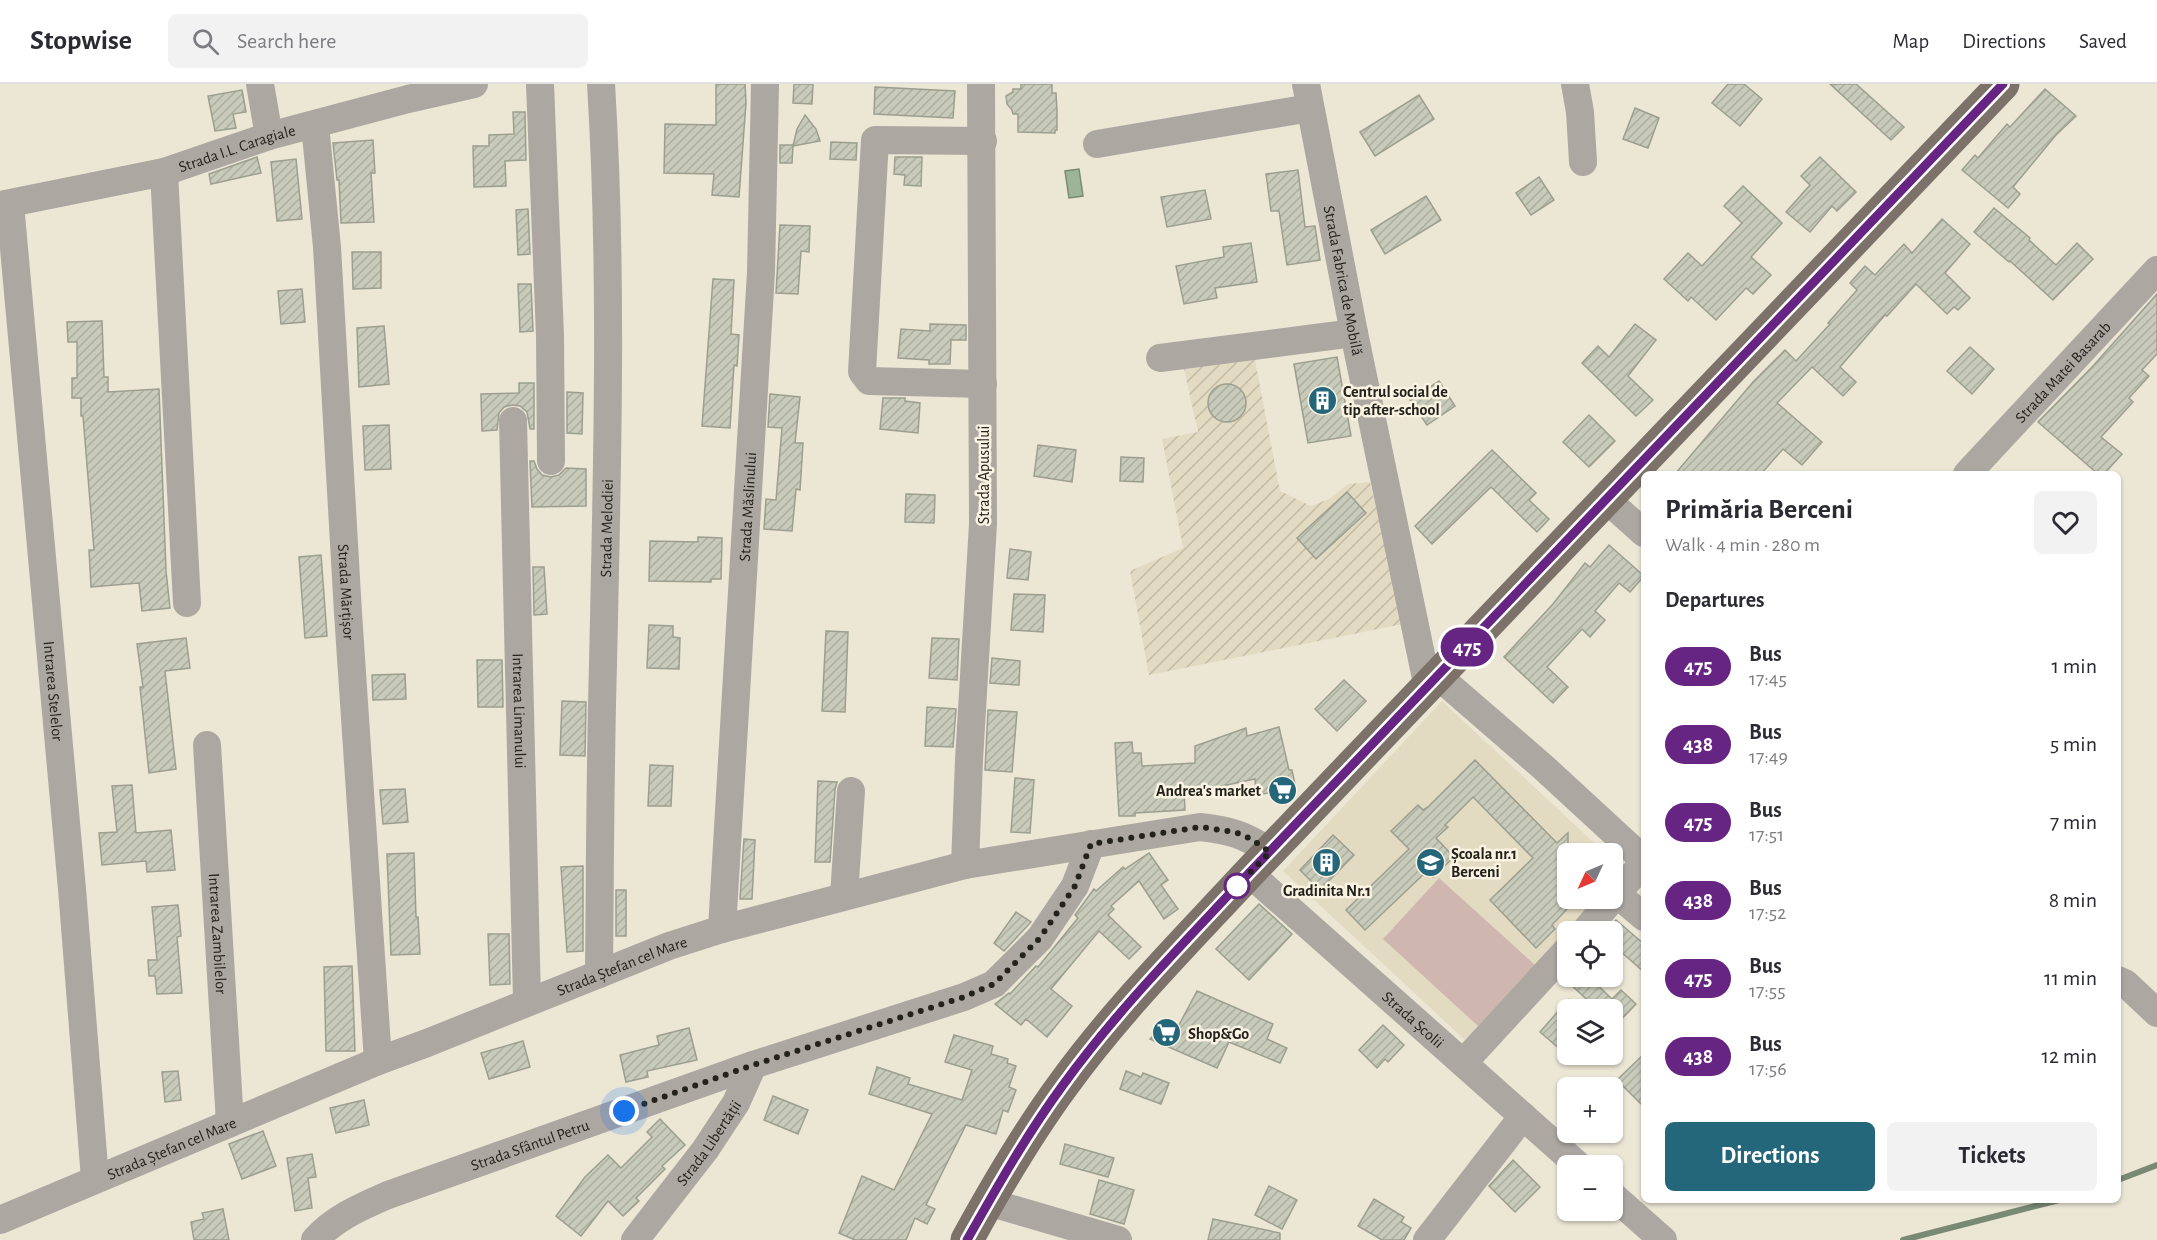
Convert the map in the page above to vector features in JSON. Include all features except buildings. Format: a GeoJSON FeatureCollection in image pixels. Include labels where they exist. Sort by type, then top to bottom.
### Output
{"type":"FeatureCollection","features":[{"type":"Feature","properties":{"kind":"main road"},"geometry":{"type":"LineString","coordinates":[[967,1240],[1040,1118],[1085,1056],[1139,993],[1259,863],[2003,84]]}},
{"type":"Feature","properties":{"kind":"street"},"geometry":{"type":"LineString","coordinates":[[260,84],[268,136]]}},
{"type":"Feature","properties":{"kind":"street","name":"Strada I.L. Caragiale"},"geometry":{"type":"LineString","coordinates":[[5,205],[164,172],[268,136],[315,125],[407,92],[474,84]]}},
{"type":"Feature","properties":{"kind":"street"},"geometry":{"type":"LineString","coordinates":[[540,84],[550,325],[551,461]]}},
{"type":"Feature","properties":{"kind":"street","name":"Strada Melodiei"},"geometry":{"type":"LineString","coordinates":[[598,974],[608,316],[602,84]]}},
{"type":"Feature","properties":{"kind":"street","name":"Strada Măslinului"},"geometry":{"type":"LineString","coordinates":[[722,930],[760,284],[765,84]]}},
{"type":"Feature","properties":{"kind":"street","name":"Strada Apusului"},"geometry":{"type":"LineString","coordinates":[[965,865],[983,524],[981,84]]}},
{"type":"Feature","properties":{"kind":"street"},"geometry":{"type":"LineString","coordinates":[[1575,84],[1580,112],[1583,162]]}},
{"type":"Feature","properties":{"kind":"street"},"geometry":{"type":"LineString","coordinates":[[1098,144],[1308,96]]}},
{"type":"Feature","properties":{"kind":"street","name":"Strada Fabrica de Mobilă"},"geometry":{"type":"LineString","coordinates":[[1308,96],[1354,333],[1433,682]]}},
{"type":"Feature","properties":{"kind":"street","name":"Strada Mărțișor"},"geometry":{"type":"LineString","coordinates":[[315,125],[327,247],[348,613],[378,1060]]}},
{"type":"Feature","properties":{"kind":"street"},"geometry":{"type":"LineString","coordinates":[[982,141],[875,140],[862,372],[869,381],[983,384]]}},
{"type":"Feature","properties":{"kind":"street"},"geometry":{"type":"LineString","coordinates":[[164,172],[187,603]]}},
{"type":"Feature","properties":{"kind":"street","name":"Intrarea Stelelor"},"geometry":{"type":"LineString","coordinates":[[5,205],[72,889],[95,1179]]}},
{"type":"Feature","properties":{"kind":"street","name":"Strada Matei Basarab"},"geometry":{"type":"LineString","coordinates":[[1970,471],[2157,270]]}},
{"type":"Feature","properties":{"kind":"street"},"geometry":{"type":"LineString","coordinates":[[1160,358],[1354,333]]}},
{"type":"Feature","properties":{"kind":"street","name":"Intrarea Limanului"},"geometry":{"type":"LineString","coordinates":[[513,421],[527,1001]]}},
{"type":"Feature","properties":{"kind":"street"},"geometry":{"type":"LineString","coordinates":[[1607,500],[1641,530]]}},
{"type":"Feature","properties":{"kind":"street"},"geometry":{"type":"LineString","coordinates":[[1433,682],[1543,767],[1641,858]]}},
{"type":"Feature","properties":{"kind":"street","name":"Intrarea Zambilelor"},"geometry":{"type":"LineString","coordinates":[[207,745],[230,1123]]}},
{"type":"Feature","properties":{"kind":"street"},"geometry":{"type":"LineString","coordinates":[[844,896],[851,791]]}},
{"type":"Feature","properties":{"kind":"street","name":"Strada Ștefan cel Mare"},"geometry":{"type":"LineString","coordinates":[[0,1220],[378,1060],[427,1043],[669,946],[722,930],[965,865],[1200,827],[1235,832],[1251,839],[1259,863]]}},
{"type":"Feature","properties":{"kind":"street"},"geometry":{"type":"LineString","coordinates":[[753,1065],[964,997],[994,984],[1040,938],[1062,909],[1075,886],[1091,844]]}},
{"type":"Feature","properties":{"kind":"street","name":"Strada Școlii"},"geometry":{"type":"LineString","coordinates":[[1259,863],[1463,1063],[1567,1155]]}},
{"type":"Feature","properties":{"kind":"street"},"geometry":{"type":"LineString","coordinates":[[1623,888],[1641,865]]}},
{"type":"Feature","properties":{"kind":"street"},"geometry":{"type":"LineString","coordinates":[[1623,899],[1641,914]]}},
{"type":"Feature","properties":{"kind":"street"},"geometry":{"type":"LineString","coordinates":[[1594,921],[1605,909]]}},
{"type":"Feature","properties":{"kind":"street"},"geometry":{"type":"LineString","coordinates":[[1463,1063],[1557,961]]}},
{"type":"Feature","properties":{"kind":"street"},"geometry":{"type":"LineString","coordinates":[[2121,981],[2157,1013]]}},
{"type":"Feature","properties":{"kind":"street","name":"Strada Sfântul Petru"},"geometry":{"type":"LineString","coordinates":[[315,1240],[326,1228],[357,1209],[388,1195],[753,1065]]}},
{"type":"Feature","properties":{"kind":"street","name":"Strada Libertății"},"geometry":{"type":"LineString","coordinates":[[634,1240],[705,1150],[736,1103],[753,1065]]}},
{"type":"Feature","properties":{"kind":"street"},"geometry":{"type":"LineString","coordinates":[[1427,1240],[1523,1116]]}},
{"type":"Feature","properties":{"kind":"street"},"geometry":{"type":"LineString","coordinates":[[988,1202],[1118,1240]]}},
{"type":"Feature","properties":{"kind":"street"},"geometry":{"type":"LineString","coordinates":[[1623,1205],[1663,1240]]}},
{"type":"Feature","properties":{"kind":"shaded area"},"geometry":{"type":"Polygon","coordinates":[[[1079,169],[1083,196],[1069,198],[1065,171],[1079,169]]]}},
{"type":"Feature","properties":{"kind":"shaded area"},"geometry":{"type":"Polygon","coordinates":[[[1255,360],[1280,491],[1311,506],[1329,499],[1348,484],[1370,482],[1403,624],[1149,675],[1130,571],[1183,548],[1162,439],[1198,432],[1184,369],[1255,360]]]}},
{"type":"Feature","properties":{"kind":"shaded area","name":"Școala nr.1 Berceni"},"geometry":{"type":"Polygon","coordinates":[[[1442,701],[1594,843],[1557,843],[1557,909],[1588,909],[1576,921],[1557,921],[1557,942],[1465,1040],[1283,871],[1442,701]]]}},
{"type":"Feature","properties":{"kind":"shaded area"},"geometry":{"type":"Polygon","coordinates":[[[1439,878],[1535,965],[1478,1026],[1383,939],[1439,878]]]}},
{"type":"Feature","properties":{"kind":"waterway"},"geometry":{"type":"LineString","coordinates":[[2121,1179],[2157,1165]]}},
{"type":"Feature","properties":{"kind":"waterway"},"geometry":{"type":"LineString","coordinates":[[1903,1240],[2047,1203]]}},
{"type":"Feature","properties":{"kind":"bus line","name":"475"},"geometry":{"type":"LineString","coordinates":[[967,1240],[1020,1150],[1063,1085],[1114,1021],[1163,966],[1742,355],[2003,84]]}},
{"type":"Feature","properties":{"kind":"place","name":"Centrul social de tip after-school"},"geometry":{"type":"Point","coordinates":[1322,400]}},
{"type":"Feature","properties":{"kind":"place","name":"Andrea's market"},"geometry":{"type":"Point","coordinates":[1282,790]}},
{"type":"Feature","properties":{"kind":"place","name":"Gradinita Nr.1"},"geometry":{"type":"Point","coordinates":[1327,862]}},
{"type":"Feature","properties":{"kind":"place","name":"Școala nr.1 Berceni"},"geometry":{"type":"Point","coordinates":[1430,862]}},
{"type":"Feature","properties":{"kind":"place","name":"Shop&Go"},"geometry":{"type":"Point","coordinates":[1167,1033]}},
{"type":"Feature","properties":{"kind":"route"},"geometry":{"type":"LineString","coordinates":[[624,1111],[753,1065],[964,997],[994,984],[1040,938],[1062,909],[1075,886],[1091,844],[1200,827],[1235,832],[1251,839],[1270,852],[1233,890],[1237,886]]}}]}
